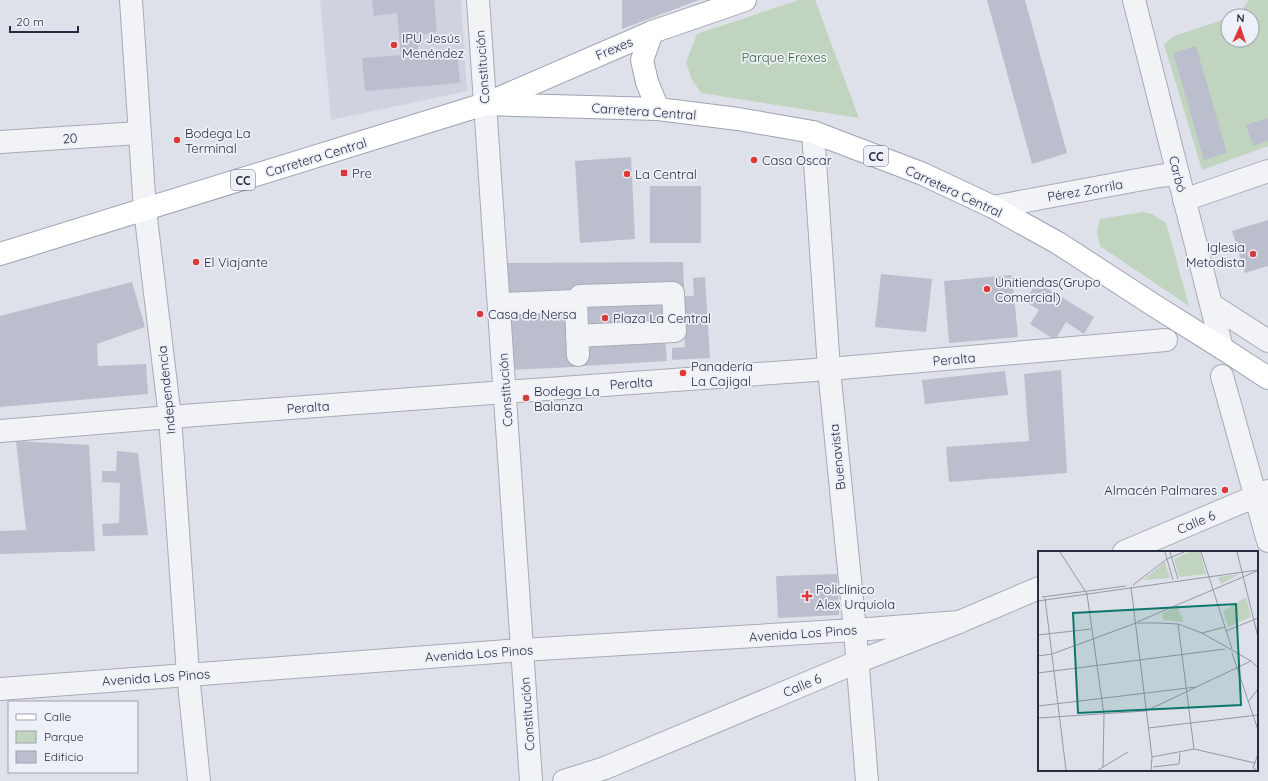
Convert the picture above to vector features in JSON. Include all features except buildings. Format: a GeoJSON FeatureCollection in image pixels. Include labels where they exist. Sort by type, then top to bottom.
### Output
{"type":"FeatureCollection","features":[{"type":"Feature","properties":{"kind":"main road","name":"Frexes"},"geometry":{"type":"LineString","coordinates":[[485,104],[652,32],[745,0]]}},
{"type":"Feature","properties":{"kind":"main road"},"geometry":{"type":"LineString","coordinates":[[652,32],[642,60],[647,82],[658,109]]}},
{"type":"Feature","properties":{"kind":"main road","name":"Carretera Central"},"geometry":{"type":"LineString","coordinates":[[0,254],[485,104],[658,109],[814,132],[923,174],[993,207],[1058,244],[1268,378]]}},
{"type":"Feature","properties":{"kind":"street","name":"Independencia"},"geometry":{"type":"LineString","coordinates":[[131,0],[139,133],[146,210],[170,417],[188,674],[199,781]]}},
{"type":"Feature","properties":{"kind":"street","name":"Constitución"},"geometry":{"type":"LineString","coordinates":[[478,0],[531,781]]}},
{"type":"Feature","properties":{"kind":"street","name":"Carbó"},"geometry":{"type":"LineString","coordinates":[[1134,0],[1222,348]]}},
{"type":"Feature","properties":{"kind":"street","name":"Buenavista"},"geometry":{"type":"LineString","coordinates":[[814,132],[829,369],[855,630],[867,781]]}},
{"type":"Feature","properties":{"kind":"street","name":"20"},"geometry":{"type":"LineString","coordinates":[[0,142],[139,133]]}},
{"type":"Feature","properties":{"kind":"street"},"geometry":{"type":"LineString","coordinates":[[1184,200],[1268,171]]}},
{"type":"Feature","properties":{"kind":"street","name":"Pérez Zorrila"},"geometry":{"type":"LineString","coordinates":[[993,207],[1178,174]]}},
{"type":"Feature","properties":{"kind":"street"},"geometry":{"type":"LineString","coordinates":[[499,304],[576,301],[580,296],[673,293],[675,338],[578,346],[576,301]]}},
{"type":"Feature","properties":{"kind":"street"},"geometry":{"type":"LineString","coordinates":[[1212,305],[1268,341]]}},
{"type":"Feature","properties":{"kind":"street","name":"Peralta"},"geometry":{"type":"LineString","coordinates":[[0,432],[170,417],[829,369],[1166,340]]}},
{"type":"Feature","properties":{"kind":"street"},"geometry":{"type":"LineString","coordinates":[[1222,376],[1262,494],[1268,541]]}},
{"type":"Feature","properties":{"kind":"street","name":"Calle 6"},"geometry":{"type":"LineString","coordinates":[[1126,551],[1262,494]]}},
{"type":"Feature","properties":{"kind":"street","name":"Calle 6"},"geometry":{"type":"LineString","coordinates":[[564,781],[605,768],[857,662],[959,622],[1038,588]]}},
{"type":"Feature","properties":{"kind":"street","name":"Avenida Los Pinos"},"geometry":{"type":"LineString","coordinates":[[0,689],[522,650],[855,630],[959,622]]}},
{"type":"Feature","properties":{"kind":"shaded area","name":"IPU Jesús Menéndez"},"geometry":{"type":"Polygon","coordinates":[[[320,0],[461,0],[467,91],[331,120],[320,0]]]}},
{"type":"Feature","properties":{"kind":"green space","name":"Parque Frexes"},"geometry":{"type":"Polygon","coordinates":[[[799,0],[815,0],[859,118],[701,93],[691,78],[686,62],[697,34],[799,0]]]}},
{"type":"Feature","properties":{"kind":"green space"},"geometry":{"type":"Polygon","coordinates":[[[1249,0],[1268,0],[1268,146],[1202,170],[1164,44],[1174,36],[1220,21],[1220,48],[1260,48],[1260,8],[1243,8],[1249,0]]]}},
{"type":"Feature","properties":{"kind":"green space"},"geometry":{"type":"Polygon","coordinates":[[[1143,212],[1152,214],[1166,223],[1189,306],[1100,246],[1097,233],[1100,219],[1143,212]]]}},
{"type":"Feature","properties":{"kind":"place","name":"IPU Jesús Menéndez"},"geometry":{"type":"Point","coordinates":[394,45]}},
{"type":"Feature","properties":{"kind":"place","name":"Bodega La Terminal"},"geometry":{"type":"Point","coordinates":[177,140]}},
{"type":"Feature","properties":{"kind":"place","name":"Casa Oscar"},"geometry":{"type":"Point","coordinates":[754,160]}},
{"type":"Feature","properties":{"kind":"place","name":"Pre"},"geometry":{"type":"Point","coordinates":[344,173]}},
{"type":"Feature","properties":{"kind":"place","name":"La Central"},"geometry":{"type":"Point","coordinates":[627,174]}},
{"type":"Feature","properties":{"kind":"place","name":"Iglesia Metodista"},"geometry":{"type":"Point","coordinates":[1253,254]}},
{"type":"Feature","properties":{"kind":"place","name":"El Viajante"},"geometry":{"type":"Point","coordinates":[196,262]}},
{"type":"Feature","properties":{"kind":"place","name":"Unitiendas(Grupo Comercial)"},"geometry":{"type":"Point","coordinates":[987,289]}},
{"type":"Feature","properties":{"kind":"place","name":"Casa de Nersa"},"geometry":{"type":"Point","coordinates":[480,314]}},
{"type":"Feature","properties":{"kind":"place","name":"Plaza La Central"},"geometry":{"type":"Point","coordinates":[605,318]}},
{"type":"Feature","properties":{"kind":"place","name":"Panadería La Cajigal"},"geometry":{"type":"Point","coordinates":[683,373]}},
{"type":"Feature","properties":{"kind":"place","name":"Bodega La Balanza"},"geometry":{"type":"Point","coordinates":[526,398]}},
{"type":"Feature","properties":{"kind":"place","name":"Almacén Palmares"},"geometry":{"type":"Point","coordinates":[1225,490]}},
{"type":"Feature","properties":{"kind":"place","name":"Policlínico Alex Urquiola"},"geometry":{"type":"Point","coordinates":[807,596]}}]}
